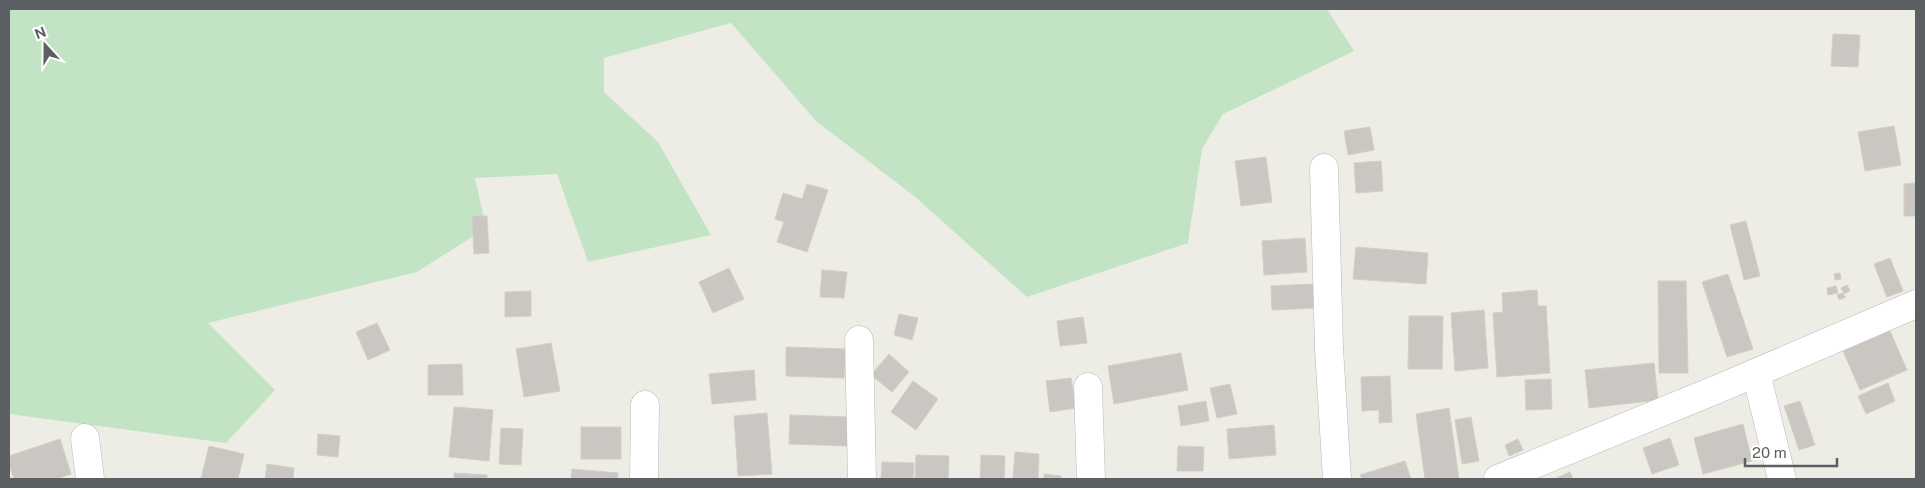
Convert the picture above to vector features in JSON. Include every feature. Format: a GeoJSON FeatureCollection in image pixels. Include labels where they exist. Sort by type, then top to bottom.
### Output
{"type":"FeatureCollection","features":[{"type":"Feature","properties":{"kind":"street"},"geometry":{"type":"LineString","coordinates":[[1324,168],[1329,348],[1337,479]]}},
{"type":"Feature","properties":{"kind":"street"},"geometry":{"type":"LineString","coordinates":[[1498,479],[1756,373],[1916,304]]}},
{"type":"Feature","properties":{"kind":"street"},"geometry":{"type":"LineString","coordinates":[[859,340],[862,479]]}},
{"type":"Feature","properties":{"kind":"street"},"geometry":{"type":"LineString","coordinates":[[1756,373],[1782,479]]}},
{"type":"Feature","properties":{"kind":"street"},"geometry":{"type":"LineString","coordinates":[[1088,387],[1091,479]]}},
{"type":"Feature","properties":{"kind":"street"},"geometry":{"type":"LineString","coordinates":[[644,479],[645,405]]}},
{"type":"Feature","properties":{"kind":"street"},"geometry":{"type":"LineString","coordinates":[[86,438],[90,479]]}},
{"type":"Feature","properties":{"kind":"green space"},"geometry":{"type":"Polygon","coordinates":[[[9,9],[1327,9],[1354,51],[1223,114],[1202,149],[1188,243],[1027,297],[914,196],[816,121],[731,23],[604,58],[604,92],[658,142],[711,235],[588,262],[557,174],[475,178],[486,228],[417,272],[208,323],[275,390],[226,443],[9,414],[9,9]]]}},
{"type":"Feature","properties":{"kind":"building"},"geometry":{"type":"Polygon","coordinates":[[[1833,34],[1860,35],[1858,67],[1831,66],[1833,34]]]}},
{"type":"Feature","properties":{"kind":"building"},"geometry":{"type":"Polygon","coordinates":[[[1894,126],[1901,165],[1865,171],[1858,132],[1894,126]]]}},
{"type":"Feature","properties":{"kind":"building"},"geometry":{"type":"Polygon","coordinates":[[[1370,127],[1374,150],[1348,155],[1344,131],[1370,127]]]}},
{"type":"Feature","properties":{"kind":"building"},"geometry":{"type":"Polygon","coordinates":[[[1266,157],[1272,202],[1241,206],[1235,161],[1266,157]]]}},
{"type":"Feature","properties":{"kind":"building"},"geometry":{"type":"Polygon","coordinates":[[[1381,161],[1383,191],[1356,193],[1354,163],[1381,161]]]}},
{"type":"Feature","properties":{"kind":"building"},"geometry":{"type":"Polygon","coordinates":[[[1916,183],[1916,216],[1904,216],[1904,184],[1916,183]]]}},
{"type":"Feature","properties":{"kind":"building"},"geometry":{"type":"Polygon","coordinates":[[[807,184],[828,190],[807,252],[777,242],[784,222],[775,219],[783,193],[802,199],[807,184]]]}},
{"type":"Feature","properties":{"kind":"building"},"geometry":{"type":"Polygon","coordinates":[[[472,216],[487,216],[489,253],[474,254],[472,216]]]}},
{"type":"Feature","properties":{"kind":"building"},"geometry":{"type":"Polygon","coordinates":[[[1746,221],[1760,276],[1744,280],[1730,225],[1746,221]]]}},
{"type":"Feature","properties":{"kind":"building"},"geometry":{"type":"Polygon","coordinates":[[[1305,238],[1307,272],[1264,275],[1262,241],[1305,238]]]}},
{"type":"Feature","properties":{"kind":"building"},"geometry":{"type":"Polygon","coordinates":[[[1356,247],[1428,253],[1426,284],[1353,279],[1356,247]]]}},
{"type":"Feature","properties":{"kind":"building"},"geometry":{"type":"Polygon","coordinates":[[[1890,258],[1903,291],[1887,297],[1874,264],[1890,258]]]}},
{"type":"Feature","properties":{"kind":"building"},"geometry":{"type":"Polygon","coordinates":[[[729,268],[744,299],[713,313],[699,282],[729,268]]]}},
{"type":"Feature","properties":{"kind":"building"},"geometry":{"type":"Polygon","coordinates":[[[822,270],[847,272],[844,298],[820,297],[822,270]]]}},
{"type":"Feature","properties":{"kind":"building"},"geometry":{"type":"Polygon","coordinates":[[[1840,273],[1841,279],[1835,280],[1834,274],[1840,273]]]}},
{"type":"Feature","properties":{"kind":"building"},"geometry":{"type":"Polygon","coordinates":[[[1728,274],[1753,349],[1727,357],[1702,282],[1728,274]]]}},
{"type":"Feature","properties":{"kind":"building"},"geometry":{"type":"Polygon","coordinates":[[[1658,281],[1686,281],[1688,373],[1659,373],[1658,281]]]}},
{"type":"Feature","properties":{"kind":"building"},"geometry":{"type":"Polygon","coordinates":[[[1314,284],[1316,308],[1272,310],[1271,286],[1314,284]]]}},
{"type":"Feature","properties":{"kind":"building"},"geometry":{"type":"Polygon","coordinates":[[[1847,285],[1850,291],[1844,294],[1841,288],[1847,285]]]}},
{"type":"Feature","properties":{"kind":"building"},"geometry":{"type":"Polygon","coordinates":[[[1836,286],[1838,293],[1828,295],[1827,288],[1836,286]]]}},
{"type":"Feature","properties":{"kind":"building"},"geometry":{"type":"Polygon","coordinates":[[[1537,290],[1538,306],[1546,306],[1550,373],[1497,377],[1493,313],[1503,312],[1502,293],[1537,290]]]}},
{"type":"Feature","properties":{"kind":"building"},"geometry":{"type":"Polygon","coordinates":[[[531,291],[531,316],[505,317],[505,292],[531,291]]]}},
{"type":"Feature","properties":{"kind":"building"},"geometry":{"type":"Polygon","coordinates":[[[1842,293],[1846,297],[1839,300],[1837,295],[1842,293]]]}},
{"type":"Feature","properties":{"kind":"building"},"geometry":{"type":"Polygon","coordinates":[[[1484,310],[1488,368],[1455,371],[1451,313],[1484,310]]]}},
{"type":"Feature","properties":{"kind":"building"},"geometry":{"type":"Polygon","coordinates":[[[899,314],[918,318],[912,340],[894,335],[899,314]]]}},
{"type":"Feature","properties":{"kind":"building"},"geometry":{"type":"Polygon","coordinates":[[[1409,316],[1443,316],[1442,369],[1408,369],[1409,316]]]}},
{"type":"Feature","properties":{"kind":"building"},"geometry":{"type":"Polygon","coordinates":[[[1083,317],[1087,343],[1060,346],[1057,321],[1083,317]]]}},
{"type":"Feature","properties":{"kind":"building"},"geometry":{"type":"Polygon","coordinates":[[[377,323],[390,350],[368,360],[356,332],[377,323]]]}},
{"type":"Feature","properties":{"kind":"building"},"geometry":{"type":"Polygon","coordinates":[[[1890,331],[1907,370],[1860,390],[1843,351],[1890,331]]]}},
{"type":"Feature","properties":{"kind":"building"},"geometry":{"type":"Polygon","coordinates":[[[551,343],[560,391],[524,397],[516,349],[551,343]]]}},
{"type":"Feature","properties":{"kind":"building"},"geometry":{"type":"Polygon","coordinates":[[[786,347],[846,349],[844,378],[786,376],[786,347]]]}},
{"type":"Feature","properties":{"kind":"building"},"geometry":{"type":"Polygon","coordinates":[[[1181,353],[1188,390],[1114,404],[1108,366],[1181,353]]]}},
{"type":"Feature","properties":{"kind":"building"},"geometry":{"type":"Polygon","coordinates":[[[889,354],[909,372],[892,392],[871,375],[889,354]]]}},
{"type":"Feature","properties":{"kind":"building"},"geometry":{"type":"Polygon","coordinates":[[[1654,363],[1658,400],[1589,408],[1585,370],[1654,363]]]}},
{"type":"Feature","properties":{"kind":"building"},"geometry":{"type":"Polygon","coordinates":[[[462,364],[463,395],[428,395],[428,365],[462,364]]]}},
{"type":"Feature","properties":{"kind":"building"},"geometry":{"type":"Polygon","coordinates":[[[754,370],[756,400],[712,404],[709,374],[754,370]]]}},
{"type":"Feature","properties":{"kind":"building"},"geometry":{"type":"Polygon","coordinates":[[[1390,376],[1392,422],[1379,423],[1379,410],[1362,411],[1361,377],[1390,376]]]}},
{"type":"Feature","properties":{"kind":"building"},"geometry":{"type":"Polygon","coordinates":[[[1071,378],[1076,408],[1050,412],[1046,381],[1071,378]]]}},
{"type":"Feature","properties":{"kind":"building"},"geometry":{"type":"Polygon","coordinates":[[[1551,379],[1552,409],[1526,410],[1525,380],[1551,379]]]}},
{"type":"Feature","properties":{"kind":"building"},"geometry":{"type":"Polygon","coordinates":[[[913,381],[938,399],[916,430],[891,412],[913,381]]]}},
{"type":"Feature","properties":{"kind":"building"},"geometry":{"type":"Polygon","coordinates":[[[1888,383],[1895,401],[1866,414],[1858,396],[1888,383]]]}},
{"type":"Feature","properties":{"kind":"building"},"geometry":{"type":"Polygon","coordinates":[[[1230,384],[1237,414],[1217,418],[1210,388],[1230,384]]]}},
{"type":"Feature","properties":{"kind":"building"},"geometry":{"type":"Polygon","coordinates":[[[1206,401],[1209,421],[1181,426],[1178,406],[1206,401]]]}},
{"type":"Feature","properties":{"kind":"building"},"geometry":{"type":"Polygon","coordinates":[[[1800,401],[1815,445],[1799,450],[1784,406],[1800,401]]]}},
{"type":"Feature","properties":{"kind":"building"},"geometry":{"type":"Polygon","coordinates":[[[454,407],[493,410],[489,461],[449,457],[454,407]]]}},
{"type":"Feature","properties":{"kind":"building"},"geometry":{"type":"Polygon","coordinates":[[[1449,408],[1459,479],[1425,479],[1416,414],[1449,408]]]}},
{"type":"Feature","properties":{"kind":"building"},"geometry":{"type":"Polygon","coordinates":[[[767,413],[772,474],[738,476],[734,416],[767,413]]]}},
{"type":"Feature","properties":{"kind":"building"},"geometry":{"type":"Polygon","coordinates":[[[790,415],[849,417],[848,446],[789,444],[790,415]]]}},
{"type":"Feature","properties":{"kind":"building"},"geometry":{"type":"Polygon","coordinates":[[[1471,417],[1479,461],[1462,464],[1455,420],[1471,417]]]}},
{"type":"Feature","properties":{"kind":"building"},"geometry":{"type":"Polygon","coordinates":[[[1743,424],[1752,461],[1703,474],[1694,438],[1743,424]]]}},
{"type":"Feature","properties":{"kind":"building"},"geometry":{"type":"Polygon","coordinates":[[[1274,425],[1276,455],[1229,459],[1227,429],[1274,425]]]}},
{"type":"Feature","properties":{"kind":"building"},"geometry":{"type":"Polygon","coordinates":[[[581,427],[621,427],[621,459],[581,459],[581,427]]]}},
{"type":"Feature","properties":{"kind":"building"},"geometry":{"type":"Polygon","coordinates":[[[501,428],[523,429],[521,465],[499,464],[501,428]]]}},
{"type":"Feature","properties":{"kind":"building"},"geometry":{"type":"Polygon","coordinates":[[[318,434],[340,436],[338,457],[317,455],[318,434]]]}},
{"type":"Feature","properties":{"kind":"building"},"geometry":{"type":"Polygon","coordinates":[[[1670,438],[1679,465],[1652,474],[1643,448],[1670,438]]]}},
{"type":"Feature","properties":{"kind":"building"},"geometry":{"type":"Polygon","coordinates":[[[60,439],[71,474],[56,479],[14,479],[9,465],[9,456],[60,439]]]}},
{"type":"Feature","properties":{"kind":"building"},"geometry":{"type":"Polygon","coordinates":[[[1518,439],[1523,450],[1509,456],[1505,445],[1518,439]]]}},
{"type":"Feature","properties":{"kind":"building"},"geometry":{"type":"Polygon","coordinates":[[[209,446],[244,454],[238,479],[201,479],[209,446]]]}},
{"type":"Feature","properties":{"kind":"building"},"geometry":{"type":"Polygon","coordinates":[[[1178,446],[1204,447],[1203,471],[1177,471],[1178,446]]]}},
{"type":"Feature","properties":{"kind":"building"},"geometry":{"type":"Polygon","coordinates":[[[1015,452],[1039,454],[1038,479],[1013,479],[1015,452]]]}},
{"type":"Feature","properties":{"kind":"building"},"geometry":{"type":"Polygon","coordinates":[[[916,455],[949,456],[948,479],[915,479],[916,455]]]}},
{"type":"Feature","properties":{"kind":"building"},"geometry":{"type":"Polygon","coordinates":[[[981,455],[1005,456],[1004,479],[980,479],[981,455]]]}},
{"type":"Feature","properties":{"kind":"building"},"geometry":{"type":"Polygon","coordinates":[[[1405,461],[1411,479],[1362,479],[1360,475],[1405,461]]]}},
{"type":"Feature","properties":{"kind":"building"},"geometry":{"type":"Polygon","coordinates":[[[882,462],[914,463],[913,479],[881,479],[882,462]]]}},
{"type":"Feature","properties":{"kind":"building"},"geometry":{"type":"Polygon","coordinates":[[[267,464],[294,468],[293,479],[265,479],[267,464]]]}},
{"type":"Feature","properties":{"kind":"building"},"geometry":{"type":"Polygon","coordinates":[[[572,469],[618,473],[617,479],[571,479],[572,469]]]}},
{"type":"Feature","properties":{"kind":"building"},"geometry":{"type":"Polygon","coordinates":[[[1570,472],[1573,479],[1554,479],[1570,472]]]}},
{"type":"Feature","properties":{"kind":"building"},"geometry":{"type":"Polygon","coordinates":[[[454,473],[487,475],[487,479],[454,479],[454,473]]]}},
{"type":"Feature","properties":{"kind":"building"},"geometry":{"type":"Polygon","coordinates":[[[1044,474],[1061,476],[1061,479],[1044,479],[1044,474]]]}}]}
